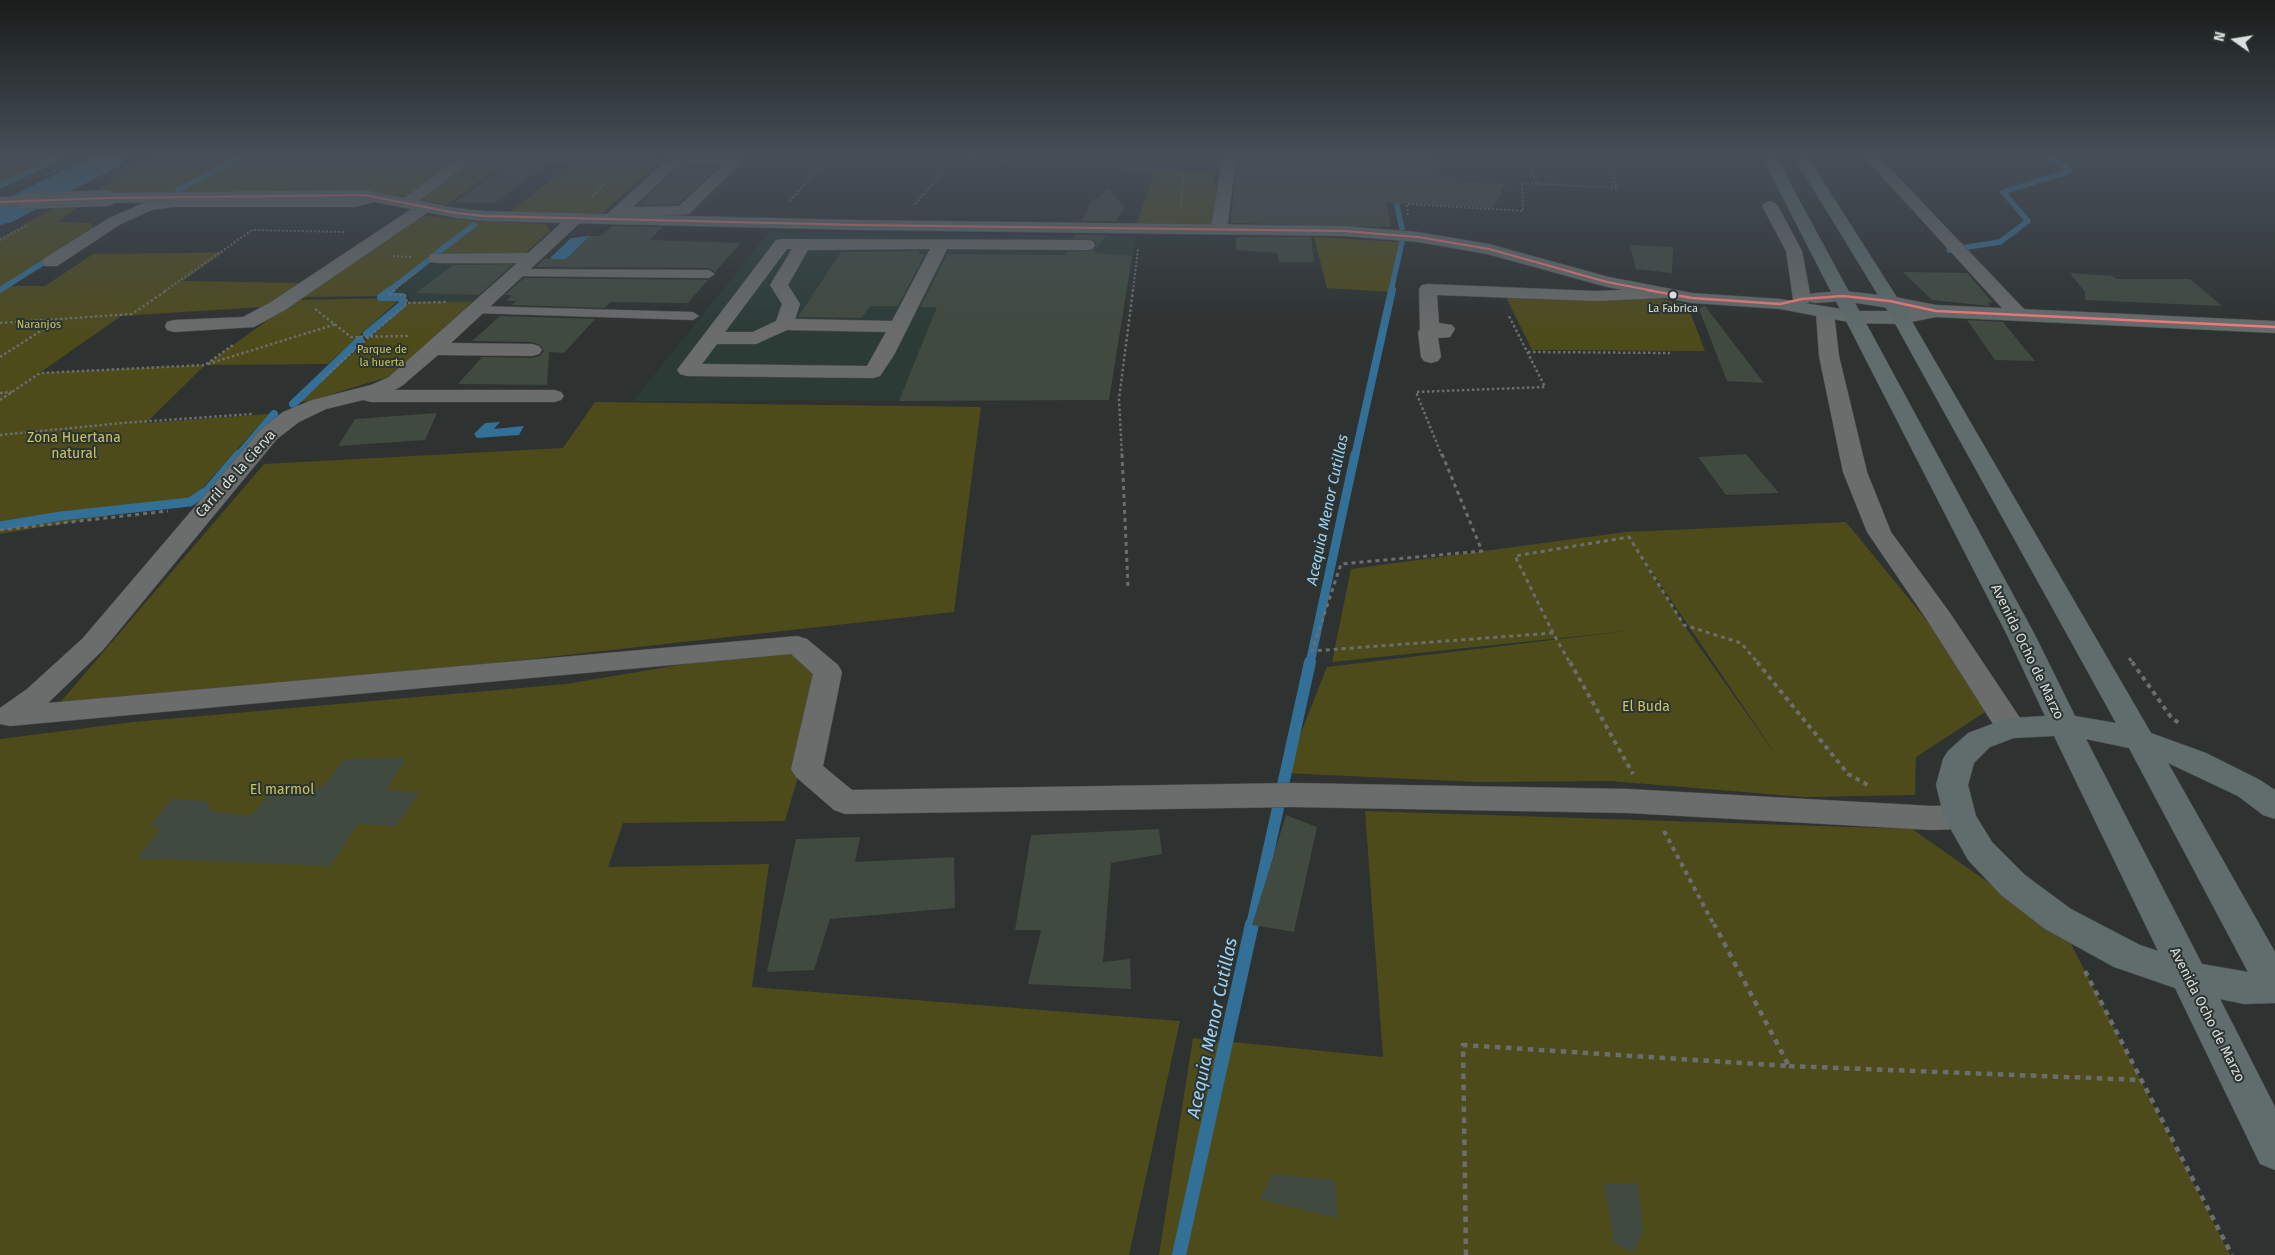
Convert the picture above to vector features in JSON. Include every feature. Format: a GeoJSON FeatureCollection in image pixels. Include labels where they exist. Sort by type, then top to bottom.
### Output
{"type":"FeatureCollection","features":[{"type":"Feature","properties":{"kind":"main road"},"geometry":{"type":"LineString","coordinates":[[553,218],[578,218]]}},
{"type":"Feature","properties":{"kind":"main road"},"geometry":{"type":"LineString","coordinates":[[673,218],[896,225],[1344,231],[1418,237],[1489,249],[1607,282],[1692,298],[1841,309],[1895,309],[2275,327]]}},
{"type":"Feature","properties":{"kind":"main road","name":"Avenida Ocho de Marzo"},"geometry":{"type":"LineString","coordinates":[[1798,218],[1841,309],[2021,635],[2188,977],[2275,1150]]}},
{"type":"Feature","properties":{"kind":"main road"},"geometry":{"type":"LineString","coordinates":[[1838,218],[1895,309],[2140,740],[2275,987],[2244,988],[2188,977],[2127,956],[2058,919],[2014,885],[1980,851],[1960,817],[1952,785],[1959,759],[1979,740],[2011,728],[2064,725],[2104,731],[2140,740],[2195,760],[2249,788],[2275,807]]}},
{"type":"Feature","properties":{"kind":"main road"},"geometry":{"type":"LineString","coordinates":[[1780,304],[1802,299],[1841,309]]}},
{"type":"Feature","properties":{"kind":"street"},"geometry":{"type":"LineString","coordinates":[[51,262],[123,218]]}},
{"type":"Feature","properties":{"kind":"street"},"geometry":{"type":"LineString","coordinates":[[174,326],[247,323],[290,298],[409,218]]}},
{"type":"Feature","properties":{"kind":"street","name":"Carril de la Cierva"},"geometry":{"type":"LineString","coordinates":[[5,719],[36,696],[93,644],[269,434],[291,417],[319,404],[378,390],[396,381],[526,266],[572,218]]}},
{"type":"Feature","properties":{"kind":"street"},"geometry":{"type":"LineString","coordinates":[[1219,229],[1221,218]]}},
{"type":"Feature","properties":{"kind":"street"},"geometry":{"type":"LineString","coordinates":[[1776,218],[1794,251],[1802,299]]}},
{"type":"Feature","properties":{"kind":"street"},"geometry":{"type":"LineString","coordinates":[[1928,218],[2019,315]]}},
{"type":"Feature","properties":{"kind":"street"},"geometry":{"type":"LineString","coordinates":[[952,226],[942,244],[874,372],[687,370],[782,244],[942,244],[1087,246]]}},
{"type":"Feature","properties":{"kind":"street"},"geometry":{"type":"LineString","coordinates":[[712,338],[756,338],[784,324],[898,327],[942,244]]}},
{"type":"Feature","properties":{"kind":"street"},"geometry":{"type":"LineString","coordinates":[[784,324],[791,304],[779,284],[803,245]]}},
{"type":"Feature","properties":{"kind":"street"},"geometry":{"type":"LineString","coordinates":[[438,258],[526,266]]}},
{"type":"Feature","properties":{"kind":"street"},"geometry":{"type":"LineString","coordinates":[[1431,357],[1428,332],[1443,333],[1445,330],[1430,329],[1428,289],[1596,296],[1663,293]]}},
{"type":"Feature","properties":{"kind":"street"},"geometry":{"type":"LineString","coordinates":[[1841,309],[1829,356],[1855,472],[1879,532],[1940,618],[2011,728]]}},
{"type":"Feature","properties":{"kind":"street"},"geometry":{"type":"LineString","coordinates":[[442,342],[532,350]]}},
{"type":"Feature","properties":{"kind":"street"},"geometry":{"type":"LineString","coordinates":[[352,396],[554,396]]}},
{"type":"Feature","properties":{"kind":"street"},"geometry":{"type":"LineString","coordinates":[[5,719],[797,645],[828,672],[807,769],[845,802],[1293,795],[1648,802],[1932,818],[1960,817]]}},
{"type":"Feature","properties":{"kind":"lane"},"geometry":{"type":"LineString","coordinates":[[526,266],[709,274]]}},
{"type":"Feature","properties":{"kind":"lane"},"geometry":{"type":"LineString","coordinates":[[482,305],[693,316]]}},
{"type":"Feature","properties":{"kind":"path"},"geometry":{"type":"LineString","coordinates":[[772,222],[776,218]]}},
{"type":"Feature","properties":{"kind":"path"},"geometry":{"type":"LineString","coordinates":[[896,225],[902,218]]}},
{"type":"Feature","properties":{"kind":"path"},"geometry":{"type":"LineString","coordinates":[[1178,229],[1180,218]]}},
{"type":"Feature","properties":{"kind":"path"},"geometry":{"type":"LineString","coordinates":[[1128,586],[1119,399],[1140,228]]}},
{"type":"Feature","properties":{"kind":"path"},"geometry":{"type":"LineString","coordinates":[[0,323],[132,314],[252,230],[388,232]]}},
{"type":"Feature","properties":{"kind":"path"},"geometry":{"type":"LineString","coordinates":[[407,303],[405,295],[388,295],[418,270]]}},
{"type":"Feature","properties":{"kind":"path"},"geometry":{"type":"LineString","coordinates":[[1497,291],[1545,387],[1416,392],[1482,551],[1341,564],[1312,651],[1553,633]]}},
{"type":"Feature","properties":{"kind":"path"},"geometry":{"type":"LineString","coordinates":[[290,298],[320,311],[351,337],[442,342]]}},
{"type":"Feature","properties":{"kind":"path"},"geometry":{"type":"LineString","coordinates":[[320,381],[407,303],[482,305]]}},
{"type":"Feature","properties":{"kind":"path"},"geometry":{"type":"LineString","coordinates":[[0,358],[58,320]]}},
{"type":"Feature","properties":{"kind":"path"},"geometry":{"type":"LineString","coordinates":[[0,400],[40,373],[205,366],[336,324]]}},
{"type":"Feature","properties":{"kind":"path"},"geometry":{"type":"LineString","coordinates":[[205,366],[235,344]]}},
{"type":"Feature","properties":{"kind":"path"},"geometry":{"type":"LineString","coordinates":[[1528,352],[1670,353]]}},
{"type":"Feature","properties":{"kind":"path"},"geometry":{"type":"LineString","coordinates":[[0,392],[12,392]]}},
{"type":"Feature","properties":{"kind":"path"},"geometry":{"type":"LineString","coordinates":[[0,434],[261,413]]}},
{"type":"Feature","properties":{"kind":"path"},"geometry":{"type":"LineString","coordinates":[[0,530],[206,507]]}},
{"type":"Feature","properties":{"kind":"path"},"geometry":{"type":"LineString","coordinates":[[1633,774],[1553,633],[1515,556],[1629,537],[1684,625],[1741,643],[1848,774],[1873,787]]}},
{"type":"Feature","properties":{"kind":"path"},"geometry":{"type":"LineString","coordinates":[[2128,656],[2171,717],[2185,728]]}},
{"type":"Feature","properties":{"kind":"path"},"geometry":{"type":"LineString","coordinates":[[1648,802],[1789,1066]]}},
{"type":"Feature","properties":{"kind":"path"},"geometry":{"type":"LineString","coordinates":[[2058,919],[2232,1255]]}},
{"type":"Feature","properties":{"kind":"path"},"geometry":{"type":"LineString","coordinates":[[1466,1255],[1463,1045],[1789,1066],[2142,1080]]}},
{"type":"Feature","properties":{"kind":"shaded area"},"geometry":{"type":"Polygon","coordinates":[[[770,231],[1136,236],[1109,400],[633,401],[770,231]]]}},
{"type":"Feature","properties":{"kind":"shaded area"},"geometry":{"type":"Polygon","coordinates":[[[427,264],[512,265],[472,302],[410,302],[408,293],[393,293],[427,264]]]}},
{"type":"Feature","properties":{"kind":"green space"},"geometry":{"type":"Polygon","coordinates":[[[37,218],[64,218],[58,222],[91,223],[95,230],[11,286],[45,286],[93,254],[224,252],[183,281],[301,283],[278,306],[121,316],[18,388],[40,373],[205,365],[146,423],[269,414],[190,502],[0,534],[0,238],[37,218]]]}},
{"type":"Feature","properties":{"kind":"green space"},"geometry":{"type":"Polygon","coordinates":[[[413,218],[546,224],[550,231],[512,265],[424,263],[384,296],[302,297],[413,218]]]}},
{"type":"Feature","properties":{"kind":"green space"},"geometry":{"type":"Polygon","coordinates":[[[1139,218],[1219,218],[1220,226],[1137,223],[1139,218]]]}},
{"type":"Feature","properties":{"kind":"green space"},"geometry":{"type":"Polygon","coordinates":[[[1314,237],[1402,242],[1392,292],[1327,288],[1314,237]]]}},
{"type":"Feature","properties":{"kind":"green space"},"geometry":{"type":"Polygon","coordinates":[[[1505,295],[1651,297],[1687,304],[1705,351],[1532,350],[1505,295]]]}},
{"type":"Feature","properties":{"kind":"green space"},"geometry":{"type":"Polygon","coordinates":[[[401,298],[328,364],[205,365],[296,300],[401,298]]]}},
{"type":"Feature","properties":{"kind":"green space","name":"Parque de la huerta"},"geometry":{"type":"Polygon","coordinates":[[[410,302],[472,302],[394,375],[309,401],[299,402],[410,302]]]}},
{"type":"Feature","properties":{"kind":"green space"},"geometry":{"type":"Polygon","coordinates":[[[595,402],[981,407],[954,612],[52,712],[264,464],[563,448],[595,402]]]}},
{"type":"Feature","properties":{"kind":"green space","name":"El Buda"},"geometry":{"type":"Polygon","coordinates":[[[1846,522],[1996,705],[1916,757],[1915,795],[1804,797],[1610,781],[1477,782],[1285,773],[1327,667],[1627,631],[1332,662],[1351,569],[1625,532],[1846,522]],[[1637,550],[1684,625],[1781,762],[1637,550]]]}},
{"type":"Feature","properties":{"kind":"green space"},"geometry":{"type":"Polygon","coordinates":[[[797,645],[825,685],[785,821],[623,823],[608,867],[769,864],[752,987],[1180,1021],[1129,1255],[0,1255],[0,739],[133,722],[566,684],[797,645]]]}},
{"type":"Feature","properties":{"kind":"green space"},"geometry":{"type":"Polygon","coordinates":[[[1365,811],[1912,829],[2068,938],[2230,1255],[1159,1255],[1193,1038],[1383,1057],[1365,811]]]}},
{"type":"Feature","properties":{"kind":"water"},"geometry":{"type":"Polygon","coordinates":[[[590,236],[563,262],[550,258],[571,238],[590,236]]]}},
{"type":"Feature","properties":{"kind":"water"},"geometry":{"type":"Polygon","coordinates":[[[500,422],[494,429],[524,426],[519,435],[477,438],[474,434],[485,423],[500,422]]]}},
{"type":"Feature","properties":{"kind":"building"},"geometry":{"type":"Polygon","coordinates":[[[1084,218],[1118,218],[1116,221],[1082,221],[1084,218]]]}},
{"type":"Feature","properties":{"kind":"building"},"geometry":{"type":"Polygon","coordinates":[[[1231,218],[1389,218],[1391,227],[1230,223],[1231,218]]]}},
{"type":"Feature","properties":{"kind":"building"},"geometry":{"type":"Polygon","coordinates":[[[612,226],[662,227],[650,240],[741,243],[715,272],[709,268],[535,267],[544,259],[567,259],[590,236],[601,236],[612,226]]]}},
{"type":"Feature","properties":{"kind":"building"},"geometry":{"type":"Polygon","coordinates":[[[1075,235],[1106,235],[1094,253],[1132,256],[1109,400],[899,401],[937,307],[920,307],[947,254],[1065,255],[1067,252],[1095,250],[1097,246],[1095,240],[1073,238],[1075,235]]]}},
{"type":"Feature","properties":{"kind":"building"},"geometry":{"type":"Polygon","coordinates":[[[1236,237],[1311,237],[1314,262],[1279,262],[1277,253],[1236,250],[1236,237]]]}},
{"type":"Feature","properties":{"kind":"building"},"geometry":{"type":"Polygon","coordinates":[[[1630,245],[1673,247],[1672,273],[1636,269],[1630,245]]]}},
{"type":"Feature","properties":{"kind":"building"},"geometry":{"type":"Polygon","coordinates":[[[920,251],[918,254],[925,254],[898,306],[870,306],[862,318],[798,317],[841,252],[920,251]]]}},
{"type":"Feature","properties":{"kind":"building"},"geometry":{"type":"Polygon","coordinates":[[[453,265],[512,265],[479,295],[416,293],[453,265]]]}},
{"type":"Feature","properties":{"kind":"building"},"geometry":{"type":"Polygon","coordinates":[[[1903,272],[1967,273],[1993,303],[1987,302],[1990,306],[1932,300],[1903,272]]]}},
{"type":"Feature","properties":{"kind":"building"},"geometry":{"type":"Polygon","coordinates":[[[2070,273],[2113,276],[2116,279],[2190,279],[2222,306],[2085,300],[2085,292],[2070,273]]]}},
{"type":"Feature","properties":{"kind":"building"},"geometry":{"type":"Polygon","coordinates":[[[524,278],[708,280],[688,303],[610,302],[605,308],[512,305],[516,301],[506,301],[512,295],[505,295],[524,278]]]}},
{"type":"Feature","properties":{"kind":"building"},"geometry":{"type":"Polygon","coordinates":[[[1705,306],[1764,383],[1727,381],[1699,309],[1705,306]]]}},
{"type":"Feature","properties":{"kind":"building"},"geometry":{"type":"Polygon","coordinates":[[[500,316],[595,319],[564,353],[549,352],[547,385],[458,384],[482,357],[532,358],[540,356],[544,351],[540,345],[532,342],[472,341],[500,316]]]}},
{"type":"Feature","properties":{"kind":"building"},"geometry":{"type":"Polygon","coordinates":[[[1967,320],[2003,322],[2035,361],[1995,360],[1967,320]]]}},
{"type":"Feature","properties":{"kind":"building"},"geometry":{"type":"Polygon","coordinates":[[[437,413],[425,440],[338,446],[355,419],[437,413]]]}},
{"type":"Feature","properties":{"kind":"building"},"geometry":{"type":"Polygon","coordinates":[[[1746,454],[1779,493],[1726,495],[1698,457],[1746,454]]]}},
{"type":"Feature","properties":{"kind":"building","name":"El marmol"},"geometry":{"type":"Polygon","coordinates":[[[407,757],[386,789],[419,793],[396,826],[358,824],[330,866],[138,858],[162,827],[149,827],[172,799],[207,801],[210,811],[251,816],[274,789],[322,787],[345,759],[407,757]]]}},
{"type":"Feature","properties":{"kind":"building"},"geometry":{"type":"Polygon","coordinates":[[[1286,815],[1317,827],[1294,932],[1252,925],[1286,815]]]}},
{"type":"Feature","properties":{"kind":"building"},"geometry":{"type":"Polygon","coordinates":[[[1159,829],[1162,854],[1111,863],[1103,962],[1130,959],[1131,989],[1028,984],[1041,930],[1015,930],[1031,835],[1159,829]]]}},
{"type":"Feature","properties":{"kind":"building"},"geometry":{"type":"Polygon","coordinates":[[[860,837],[855,862],[954,857],[955,908],[830,919],[814,970],[767,972],[796,839],[860,837]]]}},
{"type":"Feature","properties":{"kind":"building"},"geometry":{"type":"Polygon","coordinates":[[[1273,1174],[1335,1180],[1338,1218],[1260,1199],[1273,1174]]]}},
{"type":"Feature","properties":{"kind":"building"},"geometry":{"type":"Polygon","coordinates":[[[1638,1183],[1643,1231],[1634,1252],[1614,1244],[1604,1184],[1638,1183]]]}},
{"type":"Feature","properties":{"kind":"waterway","name":"Acequia Menor Cutillas"},"geometry":{"type":"LineString","coordinates":[[1400,218],[1402,229]]}},
{"type":"Feature","properties":{"kind":"waterway"},"geometry":{"type":"LineString","coordinates":[[1949,250],[2000,242],[2028,221],[2025,218]]}},
{"type":"Feature","properties":{"kind":"waterway"},"geometry":{"type":"LineString","coordinates":[[433,256],[474,225]]}},
{"type":"Feature","properties":{"kind":"waterway","name":"Acequia Menor Cutillas"},"geometry":{"type":"LineString","coordinates":[[1391,291],[1402,242]]}},
{"type":"Feature","properties":{"kind":"waterway"},"geometry":{"type":"LineString","coordinates":[[0,290],[54,256]]}},
{"type":"Feature","properties":{"kind":"waterway"},"geometry":{"type":"LineString","coordinates":[[389,291],[429,260]]}},
{"type":"Feature","properties":{"kind":"waterway"},"geometry":{"type":"LineString","coordinates":[[367,334],[403,304],[402,297],[381,297],[391,290]]}},
{"type":"Feature","properties":{"kind":"waterway","name":"Acequia Menor Cutillas"},"geometry":{"type":"LineString","coordinates":[[1355,456],[1392,290]]}},
{"type":"Feature","properties":{"kind":"waterway"},"geometry":{"type":"LineString","coordinates":[[293,404],[360,340]]}},
{"type":"Feature","properties":{"kind":"waterway"},"geometry":{"type":"LineString","coordinates":[[238,456],[274,414]]}},
{"type":"Feature","properties":{"kind":"waterway"},"geometry":{"type":"LineString","coordinates":[[0,526],[61,516],[190,502],[208,490],[239,454]]}},
{"type":"Feature","properties":{"kind":"waterway","name":"Acequia Menor Cutillas"},"geometry":{"type":"LineString","coordinates":[[1310,663],[1355,454]]}},
{"type":"Feature","properties":{"kind":"waterway","name":"Acequia Menor Cutillas"},"geometry":{"type":"LineString","coordinates":[[1283,785],[1310,662]]}},
{"type":"Feature","properties":{"kind":"waterway","name":"Acequia Menor Cutillas"},"geometry":{"type":"LineString","coordinates":[[1252,925],[1278,808]]}},
{"type":"Feature","properties":{"kind":"waterway","name":"Acequia Menor Cutillas"},"geometry":{"type":"LineString","coordinates":[[1179,1255],[1252,924]]}},
{"type":"Feature","properties":{"kind":"transit line"},"geometry":{"type":"LineString","coordinates":[[549,218],[857,225],[1344,231],[1418,237],[1489,249],[1607,282],[1692,298],[1780,304],[1802,299],[1843,296],[1890,301],[1936,311],[2275,327]]}},
{"type":"Feature","properties":{"kind":"place","name":"La Fabrica"},"geometry":{"type":"Point","coordinates":[1673,295]}},
{"type":"Feature","properties":{"kind":"park label","name":"Naranjos"},"geometry":{"type":"Point","coordinates":[39,325]}},
{"type":"Feature","properties":{"kind":"park label","name":"Zona Huertana natural"},"geometry":{"type":"Point","coordinates":[74,446]}}]}
